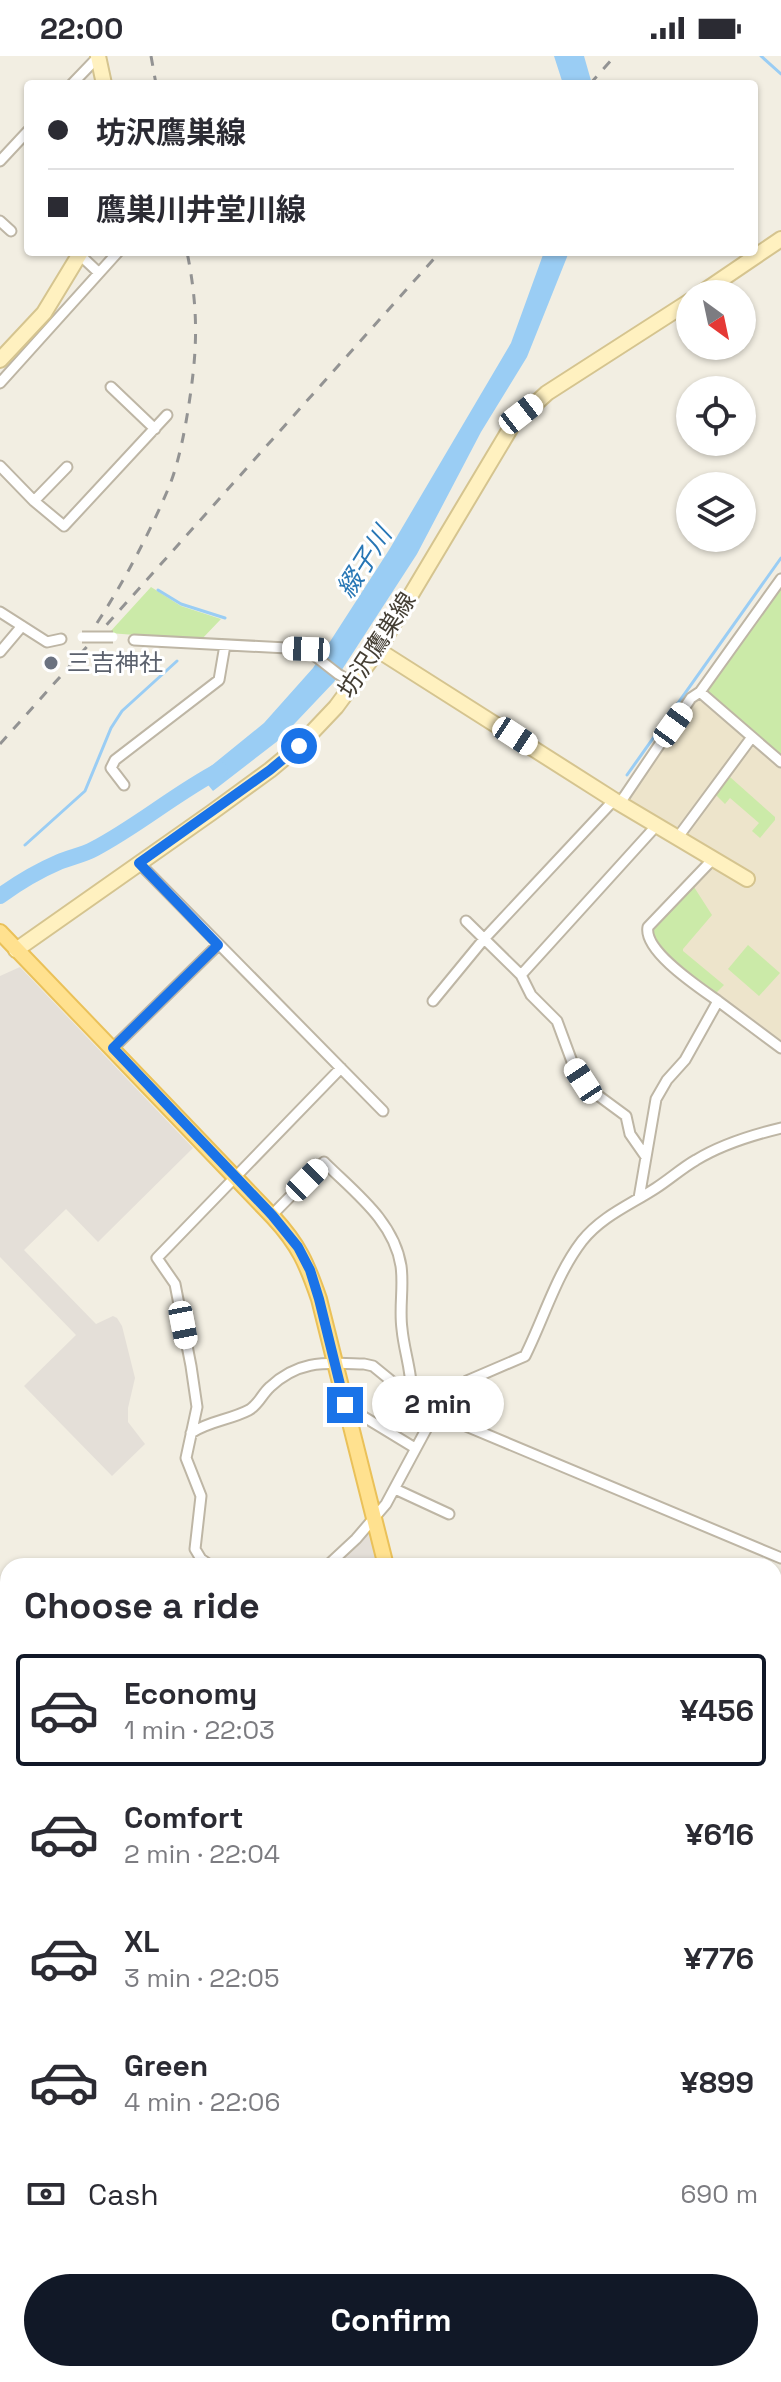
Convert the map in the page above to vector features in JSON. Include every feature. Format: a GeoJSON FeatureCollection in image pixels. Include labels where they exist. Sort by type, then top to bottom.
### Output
{"type":"FeatureCollection","features":[{"type":"Feature","properties":{"kind":"main road"},"geometry":{"type":"LineString","coordinates":[[98,56],[103,80]]}},
{"type":"Feature","properties":{"kind":"main road"},"geometry":{"type":"LineString","coordinates":[[758,255],[781,239]]}},
{"type":"Feature","properties":{"kind":"main road"},"geometry":{"type":"LineString","coordinates":[[0,360],[44,313],[78,256]]}},
{"type":"Feature","properties":{"kind":"main road"},"geometry":{"type":"LineString","coordinates":[[721,280],[756,256]]}},
{"type":"Feature","properties":{"kind":"main road","name":"坊沢鷹巣線"},"geometry":{"type":"LineString","coordinates":[[16,950],[270,770],[299,746],[329,715],[350,681],[378,650],[521,414],[547,393],[676,310]]}},
{"type":"Feature","properties":{"kind":"main road"},"geometry":{"type":"LineString","coordinates":[[378,650],[617,802],[747,879]]}},
{"type":"Feature","properties":{"kind":"main road"},"geometry":{"type":"LineString","coordinates":[[1,933],[288,1234],[310,1270],[384,1558]]}},
{"type":"Feature","properties":{"kind":"street"},"geometry":{"type":"LineString","coordinates":[[76,80],[98,56]]}},
{"type":"Feature","properties":{"kind":"street"},"geometry":{"type":"LineString","coordinates":[[0,161],[24,135]]}},
{"type":"Feature","properties":{"kind":"street"},"geometry":{"type":"LineString","coordinates":[[0,221],[11,231]]}},
{"type":"Feature","properties":{"kind":"street"},"geometry":{"type":"LineString","coordinates":[[83,256],[99,273]]}},
{"type":"Feature","properties":{"kind":"street"},"geometry":{"type":"LineString","coordinates":[[0,383],[114,256]]}},
{"type":"Feature","properties":{"kind":"street"},"geometry":{"type":"LineString","coordinates":[[111,387],[155,429]]}},
{"type":"Feature","properties":{"kind":"street"},"geometry":{"type":"LineString","coordinates":[[0,466],[64,526],[167,415]]}},
{"type":"Feature","properties":{"kind":"street"},"geometry":{"type":"LineString","coordinates":[[34,501],[67,467]]}},
{"type":"Feature","properties":{"kind":"street"},"geometry":{"type":"LineString","coordinates":[[433,1001],[484,939],[617,802],[781,579]]}},
{"type":"Feature","properties":{"kind":"street"},"geometry":{"type":"LineString","coordinates":[[0,612],[47,642],[61,639]]}},
{"type":"Feature","properties":{"kind":"street"},"geometry":{"type":"LineString","coordinates":[[0,652],[22,626]]}},
{"type":"Feature","properties":{"kind":"street"},"geometry":{"type":"LineString","coordinates":[[82,637],[113,637]]}},
{"type":"Feature","properties":{"kind":"street"},"geometry":{"type":"LineString","coordinates":[[134,640],[306,649],[350,681]]}},
{"type":"Feature","properties":{"kind":"street"},"geometry":{"type":"LineString","coordinates":[[124,785],[111,768],[115,760],[219,680],[225,645]]}},
{"type":"Feature","properties":{"kind":"street"},"geometry":{"type":"LineString","coordinates":[[700,692],[781,762]]}},
{"type":"Feature","properties":{"kind":"street"},"geometry":{"type":"LineString","coordinates":[[678,837],[752,737]]}},
{"type":"Feature","properties":{"kind":"street"},"geometry":{"type":"LineString","coordinates":[[521,975],[657,825]]}},
{"type":"Feature","properties":{"kind":"street"},"geometry":{"type":"LineString","coordinates":[[713,859],[648,927],[647,934],[651,945],[672,966],[781,1048]]}},
{"type":"Feature","properties":{"kind":"street"},"geometry":{"type":"LineString","coordinates":[[139,863],[383,1111]]}},
{"type":"Feature","properties":{"kind":"street"},"geometry":{"type":"LineString","coordinates":[[466,921],[521,975],[531,995],[557,1021],[574,1067],[583,1081],[626,1116],[630,1134],[646,1157]]}},
{"type":"Feature","properties":{"kind":"street"},"geometry":{"type":"LineString","coordinates":[[113,1048],[218,945]]}},
{"type":"Feature","properties":{"kind":"street"},"geometry":{"type":"LineString","coordinates":[[639,1198],[658,1093],[685,1060],[718,1001]]}},
{"type":"Feature","properties":{"kind":"street"},"geometry":{"type":"LineString","coordinates":[[200,1558],[195,1549],[201,1496],[186,1458],[197,1407],[175,1284],[157,1258],[341,1068]]}},
{"type":"Feature","properties":{"kind":"street"},"geometry":{"type":"LineString","coordinates":[[335,1558],[373,1521],[395,1489],[436,1411],[467,1381],[525,1356],[579,1245],[606,1217],[697,1159],[750,1136],[781,1128]]}},
{"type":"Feature","properties":{"kind":"street"},"geometry":{"type":"LineString","coordinates":[[272,1215],[324,1162],[381,1219],[401,1265],[401,1324],[412,1383],[411,1397]]}},
{"type":"Feature","properties":{"kind":"street"},"geometry":{"type":"LineString","coordinates":[[191,1433],[250,1409],[271,1386],[309,1364],[373,1366],[411,1397],[436,1411],[781,1558]]}},
{"type":"Feature","properties":{"kind":"street"},"geometry":{"type":"LineString","coordinates":[[345,1405],[415,1448]]}},
{"type":"Feature","properties":{"kind":"street"},"geometry":{"type":"LineString","coordinates":[[395,1489],[449,1514]]}},
{"type":"Feature","properties":{"kind":"shaded area"},"geometry":{"type":"Polygon","coordinates":[[[699,698],[781,768],[781,1046],[676,963],[652,938],[651,929],[714,865],[627,800],[648,766],[699,698]]]}},
{"type":"Feature","properties":{"kind":"shaded area"},"geometry":{"type":"Polygon","coordinates":[[[20,967],[193,1148],[98,1242],[66,1209],[24,1250],[96,1324],[113,1316],[122,1326],[135,1378],[128,1422],[145,1444],[112,1476],[24,1386],[76,1335],[0,1257],[0,976],[20,967]]]}},
{"type":"Feature","properties":{"kind":"shaded area"},"geometry":{"type":"Polygon","coordinates":[[[368,1534],[375,1537],[388,1558],[345,1558],[368,1534]]]}},
{"type":"Feature","properties":{"kind":"green space"},"geometry":{"type":"Polygon","coordinates":[[[781,578],[781,768],[699,698],[781,578]]]}},
{"type":"Feature","properties":{"kind":"green space"},"geometry":{"type":"Polygon","coordinates":[[[151,587],[181,606],[221,619],[201,640],[109,633],[151,587]]]}},
{"type":"Feature","properties":{"kind":"green space"},"geometry":{"type":"Polygon","coordinates":[[[730,777],[775,817],[760,838],[752,831],[759,823],[730,798],[725,804],[716,795],[730,777]]]}},
{"type":"Feature","properties":{"kind":"green space"},"geometry":{"type":"Polygon","coordinates":[[[694,887],[712,915],[683,951],[724,985],[717,992],[678,963],[655,937],[653,929],[694,887]]]}},
{"type":"Feature","properties":{"kind":"green space"},"geometry":{"type":"Polygon","coordinates":[[[748,945],[780,973],[759,996],[728,969],[748,945]]]}},
{"type":"Feature","properties":{"kind":"water"},"geometry":{"type":"Polygon","coordinates":[[[554,56],[584,56],[591,80],[562,80],[554,56]]]}},
{"type":"Feature","properties":{"kind":"water"},"geometry":{"type":"Polygon","coordinates":[[[543,256],[567,256],[527,357],[481,432],[417,554],[334,682],[279,740],[213,791],[200,775],[264,723],[313,668],[389,550],[511,343],[543,256]]]}},
{"type":"Feature","properties":{"kind":"waterway"},"geometry":{"type":"LineString","coordinates":[[761,56],[781,74]]}},
{"type":"Feature","properties":{"kind":"waterway"},"geometry":{"type":"LineString","coordinates":[[627,775],[781,558]]}},
{"type":"Feature","properties":{"kind":"waterway"},"geometry":{"type":"LineString","coordinates":[[158,590],[181,604],[225,618]]}},
{"type":"Feature","properties":{"kind":"waterway"},"geometry":{"type":"LineString","coordinates":[[25,845],[85,791],[111,728],[122,711],[177,661]]}},
{"type":"Feature","properties":{"kind":"waterway","name":"綴子川"},"geometry":{"type":"LineString","coordinates":[[0,896],[43,869],[110,840],[220,770]]}},
{"type":"Feature","properties":{"kind":"railway"},"geometry":{"type":"LineString","coordinates":[[151,56],[155,80]]}},
{"type":"Feature","properties":{"kind":"railway"},"geometry":{"type":"LineString","coordinates":[[594,80],[615,56]]}},
{"type":"Feature","properties":{"kind":"railway"},"geometry":{"type":"LineString","coordinates":[[97,623],[145,539],[169,487],[179,455],[190,399],[196,337],[188,256]]}},
{"type":"Feature","properties":{"kind":"railway"},"geometry":{"type":"LineString","coordinates":[[0,744],[436,256]]}},
{"type":"Feature","properties":{"kind":"place","name":"三吉神社"},"geometry":{"type":"Point","coordinates":[51,663]}},
{"type":"Feature","properties":{"kind":"route"},"geometry":{"type":"LineString","coordinates":[[299,746],[139,863],[218,945],[113,1048],[272,1215],[298,1247],[310,1270],[319,1299],[345,1405]]}}]}
